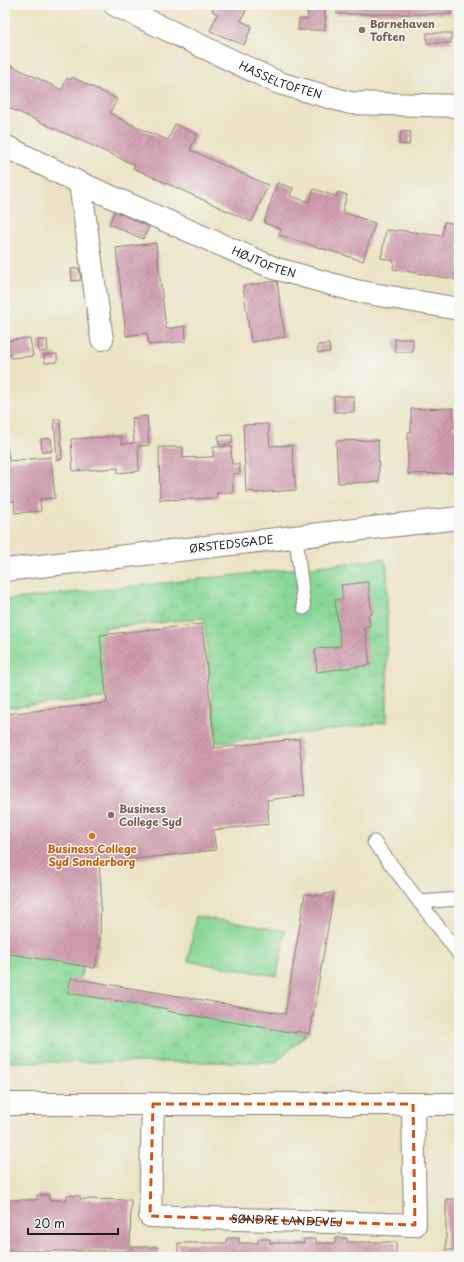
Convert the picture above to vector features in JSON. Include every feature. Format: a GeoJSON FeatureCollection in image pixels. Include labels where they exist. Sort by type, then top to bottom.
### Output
{"type":"FeatureCollection","features":[{"type":"Feature","properties":{"kind":"street","name":"HASSELTOFTEN"},"geometry":{"type":"LineString","coordinates":[[115,5],[279,83],[350,102],[459,106]]}},
{"type":"Feature","properties":{"kind":"street","name":"HØJTOFTEN"},"geometry":{"type":"LineString","coordinates":[[5,146],[80,184],[274,268],[356,291],[459,309]]}},
{"type":"Feature","properties":{"kind":"street"},"geometry":{"type":"LineString","coordinates":[[80,184],[102,339]]}},
{"type":"Feature","properties":{"kind":"street","name":"ØRSTEDSGADE"},"geometry":{"type":"LineString","coordinates":[[5,570],[459,518]]}},
{"type":"Feature","properties":{"kind":"street"},"geometry":{"type":"LineString","coordinates":[[5,1104],[459,1104]]}},
{"type":"Feature","properties":{"kind":"street","name":"SØNDRE LANDEVEJ"},"geometry":{"type":"LineString","coordinates":[[153,1104],[150,1216],[414,1226],[413,1104]]}},
{"type":"Feature","properties":{"kind":"lane"},"geometry":{"type":"LineString","coordinates":[[296,537],[304,608]]}},
{"type":"Feature","properties":{"kind":"lane"},"geometry":{"type":"LineString","coordinates":[[374,842],[459,954]]}},
{"type":"Feature","properties":{"kind":"lane"},"geometry":{"type":"LineString","coordinates":[[419,902],[459,898]]}},
{"type":"Feature","properties":{"kind":"highlighted area"},"geometry":{"type":"Polygon","coordinates":[[[153,1104],[413,1104],[415,1225],[150,1216],[153,1104]]]}},
{"type":"Feature","properties":{"kind":"green space"},"geometry":{"type":"Polygon","coordinates":[[[385,559],[387,569],[387,722],[217,743],[204,618],[104,628],[111,697],[5,708],[5,600],[385,559]]]}},
{"type":"Feature","properties":{"kind":"green space"},"geometry":{"type":"Polygon","coordinates":[[[196,916],[285,931],[277,976],[188,961],[196,916]]]}},
{"type":"Feature","properties":{"kind":"green space"},"geometry":{"type":"Polygon","coordinates":[[[5,942],[84,962],[77,993],[307,1034],[276,1062],[5,1062],[5,942]]]}},
{"type":"Feature","properties":{"kind":"building"},"geometry":{"type":"Polygon","coordinates":[[[215,5],[240,5],[247,8],[241,21],[252,26],[244,45],[210,31],[217,14],[212,11],[215,5]]]}},
{"type":"Feature","properties":{"kind":"building"},"geometry":{"type":"Polygon","coordinates":[[[337,5],[451,5],[451,14],[337,14],[337,5]]]}},
{"type":"Feature","properties":{"kind":"building"},"geometry":{"type":"Polygon","coordinates":[[[307,8],[325,8],[325,30],[298,30],[299,19],[308,19],[307,8]]]}},
{"type":"Feature","properties":{"kind":"building"},"geometry":{"type":"Polygon","coordinates":[[[427,33],[451,33],[451,43],[427,43],[427,33]]]}},
{"type":"Feature","properties":{"kind":"building"},"geometry":{"type":"Polygon","coordinates":[[[6,63],[62,90],[67,78],[71,80],[72,77],[117,99],[110,113],[136,127],[168,140],[175,124],[197,134],[190,150],[268,185],[252,222],[133,168],[135,165],[5,106],[6,63]]]}},
{"type":"Feature","properties":{"kind":"building"},"geometry":{"type":"Polygon","coordinates":[[[401,131],[411,132],[409,145],[399,144],[401,131]]]}},
{"type":"Feature","properties":{"kind":"building"},"geometry":{"type":"Polygon","coordinates":[[[277,183],[293,188],[290,196],[309,202],[314,189],[337,197],[338,192],[347,195],[342,212],[375,223],[363,261],[279,235],[281,229],[264,223],[277,183]]]}},
{"type":"Feature","properties":{"kind":"building"},"geometry":{"type":"Polygon","coordinates":[[[115,211],[149,227],[143,239],[109,224],[115,211]]]}},
{"type":"Feature","properties":{"kind":"building"},"geometry":{"type":"Polygon","coordinates":[[[444,222],[459,224],[459,280],[393,269],[394,261],[381,258],[386,230],[398,230],[442,236],[444,222]]]}},
{"type":"Feature","properties":{"kind":"building"},"geometry":{"type":"Polygon","coordinates":[[[156,243],[166,329],[185,326],[186,341],[149,345],[147,333],[126,336],[116,248],[156,243]]]}},
{"type":"Feature","properties":{"kind":"building"},"geometry":{"type":"Polygon","coordinates":[[[79,268],[81,280],[72,281],[71,269],[79,268]]]}},
{"type":"Feature","properties":{"kind":"building"},"geometry":{"type":"Polygon","coordinates":[[[277,281],[285,337],[251,342],[243,286],[277,281]]]}},
{"type":"Feature","properties":{"kind":"building"},"geometry":{"type":"Polygon","coordinates":[[[30,338],[33,356],[11,358],[10,354],[5,355],[5,341],[30,338]]]}},
{"type":"Feature","properties":{"kind":"building"},"geometry":{"type":"Polygon","coordinates":[[[395,339],[413,339],[413,352],[395,352],[395,339]]]}},
{"type":"Feature","properties":{"kind":"building"},"geometry":{"type":"Polygon","coordinates":[[[38,340],[47,340],[48,351],[39,352],[38,340]]]}},
{"type":"Feature","properties":{"kind":"building"},"geometry":{"type":"Polygon","coordinates":[[[329,344],[330,352],[318,353],[318,345],[329,344]]]}},
{"type":"Feature","properties":{"kind":"building"},"geometry":{"type":"Polygon","coordinates":[[[57,354],[57,362],[45,363],[44,355],[57,354]]]}},
{"type":"Feature","properties":{"kind":"building"},"geometry":{"type":"Polygon","coordinates":[[[334,396],[354,396],[354,412],[334,412],[334,396]]]}},
{"type":"Feature","properties":{"kind":"building"},"geometry":{"type":"Polygon","coordinates":[[[453,408],[454,429],[459,430],[459,473],[408,474],[408,432],[411,432],[411,409],[453,408]]]}},
{"type":"Feature","properties":{"kind":"building"},"geometry":{"type":"Polygon","coordinates":[[[147,416],[149,445],[138,446],[139,471],[118,473],[118,468],[73,471],[71,439],[121,436],[122,444],[134,443],[132,418],[147,416]]]}},
{"type":"Feature","properties":{"kind":"building"},"geometry":{"type":"Polygon","coordinates":[[[54,419],[60,419],[62,459],[57,460],[54,419]]]}},
{"type":"Feature","properties":{"kind":"building"},"geometry":{"type":"Polygon","coordinates":[[[268,424],[270,446],[292,445],[296,490],[254,493],[254,491],[246,492],[243,425],[268,424]]]}},
{"type":"Feature","properties":{"kind":"building"},"geometry":{"type":"Polygon","coordinates":[[[232,435],[233,443],[219,445],[218,436],[232,435]]]}},
{"type":"Feature","properties":{"kind":"building"},"geometry":{"type":"Polygon","coordinates":[[[51,438],[52,451],[42,452],[41,439],[51,438]]]}},
{"type":"Feature","properties":{"kind":"building"},"geometry":{"type":"Polygon","coordinates":[[[378,440],[379,482],[338,483],[336,441],[378,440]]]}},
{"type":"Feature","properties":{"kind":"building"},"geometry":{"type":"Polygon","coordinates":[[[5,445],[7,445],[9,461],[51,457],[55,498],[40,499],[41,511],[15,513],[14,501],[9,502],[7,481],[5,481],[5,445]]]}},
{"type":"Feature","properties":{"kind":"building"},"geometry":{"type":"Polygon","coordinates":[[[231,446],[232,464],[239,464],[240,473],[233,474],[233,493],[217,493],[217,498],[160,500],[159,447],[183,447],[183,458],[213,457],[213,447],[231,446]]]}},
{"type":"Feature","properties":{"kind":"building"},"geometry":{"type":"Polygon","coordinates":[[[368,582],[372,614],[368,615],[370,626],[365,627],[370,665],[317,672],[315,649],[341,646],[335,600],[343,599],[341,585],[368,582]]]}},
{"type":"Feature","properties":{"kind":"building"},"geometry":{"type":"Polygon","coordinates":[[[202,624],[215,748],[299,739],[305,795],[267,800],[269,824],[213,830],[216,850],[99,863],[101,889],[100,941],[95,968],[5,953],[5,714],[107,703],[100,635],[202,624]]]}},
{"type":"Feature","properties":{"kind":"building"},"geometry":{"type":"Polygon","coordinates":[[[334,892],[310,1034],[296,1031],[296,1033],[167,1011],[168,1009],[68,993],[71,978],[285,1014],[305,894],[319,896],[334,892]]]}},
{"type":"Feature","properties":{"kind":"building"},"geometry":{"type":"Polygon","coordinates":[[[37,1195],[49,1195],[49,1200],[67,1200],[67,1195],[80,1196],[80,1199],[131,1200],[130,1247],[158,1247],[157,1257],[128,1257],[128,1251],[5,1251],[5,1200],[37,1200],[37,1195]]]}},
{"type":"Feature","properties":{"kind":"building"},"geometry":{"type":"Polygon","coordinates":[[[446,1199],[459,1199],[459,1250],[446,1250],[446,1199]]]}},
{"type":"Feature","properties":{"kind":"building"},"geometry":{"type":"Polygon","coordinates":[[[227,1238],[239,1238],[239,1243],[258,1243],[258,1239],[270,1239],[270,1243],[304,1243],[304,1239],[316,1239],[316,1243],[335,1243],[335,1238],[347,1238],[347,1242],[396,1242],[396,1257],[178,1257],[178,1243],[227,1243],[227,1238]]]}},
{"type":"Feature","properties":{"kind":"place","name":"Børnehaven Toften"},"geometry":{"type":"Point","coordinates":[362,30]}},
{"type":"Feature","properties":{"kind":"place","name":"Business College Syd"},"geometry":{"type":"Point","coordinates":[111,815]}},
{"type":"Feature","properties":{"kind":"place","name":"Business College Syd Sønderborg"},"geometry":{"type":"Point","coordinates":[92,836]}}]}
